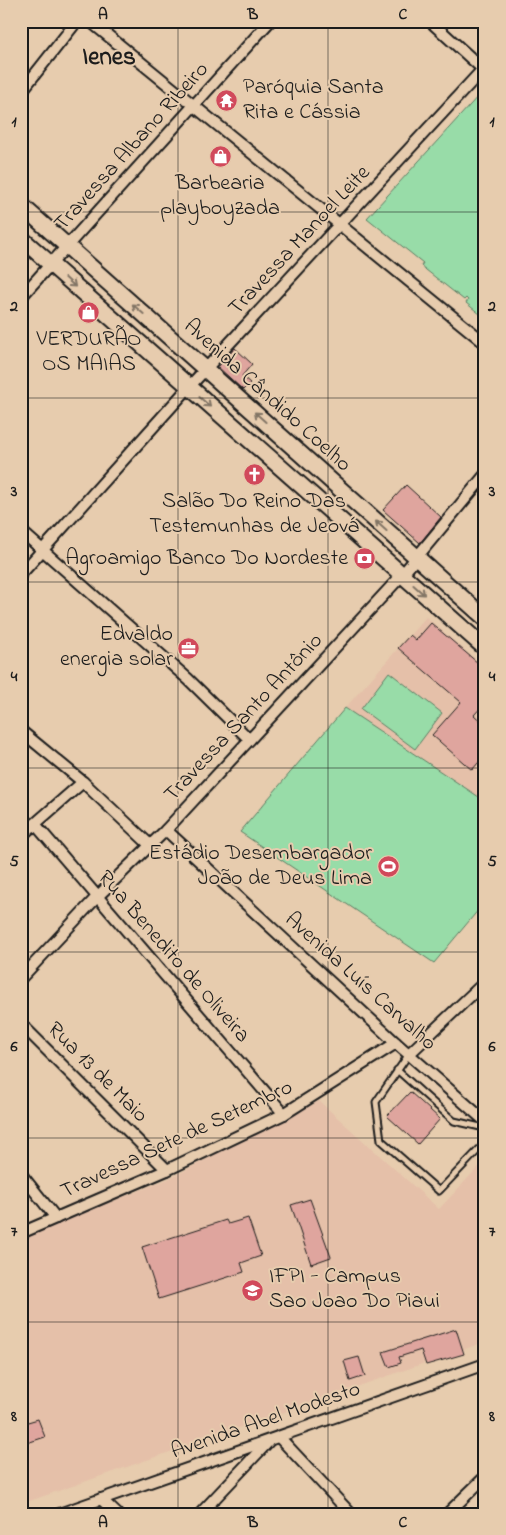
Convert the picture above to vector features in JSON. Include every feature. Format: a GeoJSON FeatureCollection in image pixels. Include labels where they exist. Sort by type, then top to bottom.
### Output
{"type":"FeatureCollection","features":[{"type":"Feature","properties":{"kind":"main road","name":"Avenida Cândido Coelho"},"geometry":{"type":"LineString","coordinates":[[21,205],[67,248],[206,369],[485,618]]}},
{"type":"Feature","properties":{"kind":"main road","name":"Avenida Cândido Coelho"},"geometry":{"type":"LineString","coordinates":[[21,238],[485,648]]}},
{"type":"Feature","properties":{"kind":"street"},"geometry":{"type":"LineString","coordinates":[[21,92],[77,21]]}},
{"type":"Feature","properties":{"kind":"street"},"geometry":{"type":"LineString","coordinates":[[90,21],[485,343]]}},
{"type":"Feature","properties":{"kind":"street","name":"Travessa Albano Ribeiro"},"geometry":{"type":"LineString","coordinates":[[21,297],[270,21]]}},
{"type":"Feature","properties":{"kind":"street"},"geometry":{"type":"LineString","coordinates":[[430,21],[484,69]]}},
{"type":"Feature","properties":{"kind":"street","name":"Travessa Manoel Leite"},"geometry":{"type":"LineString","coordinates":[[21,574],[189,387],[341,226],[484,69]]}},
{"type":"Feature","properties":{"kind":"street","name":"Travessa Santo Antônio"},"geometry":{"type":"LineString","coordinates":[[21,978],[96,898],[151,846],[417,559],[485,475]]}},
{"type":"Feature","properties":{"kind":"street"},"geometry":{"type":"LineString","coordinates":[[21,531],[188,679],[250,739]]}},
{"type":"Feature","properties":{"kind":"street"},"geometry":{"type":"LineString","coordinates":[[21,731],[82,782],[151,846]]}},
{"type":"Feature","properties":{"kind":"street"},"geometry":{"type":"LineString","coordinates":[[21,836],[82,782]]}},
{"type":"Feature","properties":{"kind":"street","name":"Rua Benedito de Oliveira"},"geometry":{"type":"LineString","coordinates":[[35,824],[96,898],[284,1114]]}},
{"type":"Feature","properties":{"kind":"street","name":"Avenida Luís Carvalho"},"geometry":{"type":"LineString","coordinates":[[166,830],[396,1044],[410,1053],[485,1121]]}},
{"type":"Feature","properties":{"kind":"street"},"geometry":{"type":"LineString","coordinates":[[410,1053],[485,982]]}},
{"type":"Feature","properties":{"kind":"street","name":"Rua 13 de Maio"},"geometry":{"type":"LineString","coordinates":[[21,1024],[167,1170]]}},
{"type":"Feature","properties":{"kind":"street","name":"Travessa Sete de Setembro"},"geometry":{"type":"LineString","coordinates":[[21,1233],[167,1170],[284,1114],[396,1044]]}},
{"type":"Feature","properties":{"kind":"street"},"geometry":{"type":"LineString","coordinates":[[21,1174],[56,1218]]}},
{"type":"Feature","properties":{"kind":"street","name":"Avenida Abel Modesto"},"geometry":{"type":"LineString","coordinates":[[59,1514],[485,1364]]}},
{"type":"Feature","properties":{"kind":"street"},"geometry":{"type":"LineString","coordinates":[[200,1514],[274,1438],[351,1514]]}},
{"type":"Feature","properties":{"kind":"street"},"geometry":{"type":"LineString","coordinates":[[447,1514],[484,1480]]}},
{"type":"Feature","properties":{"kind":"street"},"geometry":{"type":"LineString","coordinates":[[101,1499],[117,1514]]}},
{"type":"Feature","properties":{"kind":"lane"},"geometry":{"type":"LineString","coordinates":[[410,1053],[376,1102],[381,1140],[439,1191],[485,1143]]}},
{"type":"Feature","properties":{"kind":"lane"},"geometry":{"type":"LineString","coordinates":[[397,1070],[454,1121],[485,1128]]}},
{"type":"Feature","properties":{"kind":"shaded area"},"geometry":{"type":"Polygon","coordinates":[[[426,617],[485,668],[485,790],[479,797],[345,708],[426,617]]]}},
{"type":"Feature","properties":{"kind":"shaded area","name":"IFPI - Campus Sao Joao Do Piaui"},"geometry":{"type":"Polygon","coordinates":[[[319,1101],[439,1209],[485,1160],[485,1342],[21,1504],[21,1238],[168,1179],[319,1101]]]}},
{"type":"Feature","properties":{"kind":"green space"},"geometry":{"type":"Polygon","coordinates":[[[480,94],[485,99],[485,318],[466,303],[468,300],[466,298],[464,300],[421,266],[423,263],[367,218],[480,94]]]}},
{"type":"Feature","properties":{"kind":"green space"},"geometry":{"type":"Polygon","coordinates":[[[389,672],[442,713],[415,749],[361,709],[389,672]]]}},
{"type":"Feature","properties":{"kind":"green space","name":"Estádio Desembargador João de Deus Lima"},"geometry":{"type":"Polygon","coordinates":[[[345,708],[485,801],[485,902],[434,963],[240,832],[345,708]]]}},
{"type":"Feature","properties":{"kind":"building"},"geometry":{"type":"Polygon","coordinates":[[[235,348],[252,364],[242,376],[250,383],[243,390],[218,367],[235,348]]]}},
{"type":"Feature","properties":{"kind":"building"},"geometry":{"type":"Polygon","coordinates":[[[406,485],[441,517],[420,543],[383,510],[406,485]]]}},
{"type":"Feature","properties":{"kind":"building"},"geometry":{"type":"Polygon","coordinates":[[[431,623],[485,669],[485,703],[474,715],[485,725],[485,755],[472,770],[432,735],[461,702],[398,648],[410,635],[416,640],[431,623]]]}},
{"type":"Feature","properties":{"kind":"building"},"geometry":{"type":"Polygon","coordinates":[[[410,1092],[440,1119],[418,1144],[387,1116],[410,1092]]]}},
{"type":"Feature","properties":{"kind":"building"},"geometry":{"type":"Polygon","coordinates":[[[310,1199],[331,1257],[311,1264],[291,1205],[310,1199]]]}},
{"type":"Feature","properties":{"kind":"building"},"geometry":{"type":"Polygon","coordinates":[[[248,1218],[261,1256],[241,1263],[244,1272],[159,1299],[142,1247],[226,1220],[228,1224],[248,1218]]]}},
{"type":"Feature","properties":{"kind":"building"},"geometry":{"type":"Polygon","coordinates":[[[456,1329],[464,1354],[426,1365],[421,1350],[399,1357],[401,1363],[389,1367],[383,1352],[456,1329]]]}},
{"type":"Feature","properties":{"kind":"building"},"geometry":{"type":"Polygon","coordinates":[[[359,1357],[365,1376],[350,1381],[344,1361],[359,1357]]]}},
{"type":"Feature","properties":{"kind":"building"},"geometry":{"type":"Polygon","coordinates":[[[38,1419],[45,1437],[21,1445],[21,1424],[38,1419]]]}},
{"type":"Feature","properties":{"kind":"place","name":"Paróquia Santa Rita e Cássia"},"geometry":{"type":"Point","coordinates":[227,101]}},
{"type":"Feature","properties":{"kind":"place","name":"Barbearia playboyzada"},"geometry":{"type":"Point","coordinates":[220,157]}},
{"type":"Feature","properties":{"kind":"place","name":"VERDURÃO OS MAIAS"},"geometry":{"type":"Point","coordinates":[89,313]}},
{"type":"Feature","properties":{"kind":"place","name":"Salão Do Reino Das Testemunhas de Jeová"},"geometry":{"type":"Point","coordinates":[254,474]}},
{"type":"Feature","properties":{"kind":"place","name":"Agroamigo Banco Do Nordeste"},"geometry":{"type":"Point","coordinates":[364,559]}},
{"type":"Feature","properties":{"kind":"place","name":"Edvaldo energia solar"},"geometry":{"type":"Point","coordinates":[189,648]}},
{"type":"Feature","properties":{"kind":"place","name":"Estádio Desembargador João de Deus Lima"},"geometry":{"type":"Point","coordinates":[388,867]}},
{"type":"Feature","properties":{"kind":"place","name":"IFPI - Campus Sao Joao Do Piaui"},"geometry":{"type":"Point","coordinates":[253,1290]}},
{"type":"Feature","properties":{"kind":"district","name":"Ienes"},"geometry":{"type":"Point","coordinates":[109,58]}}]}
